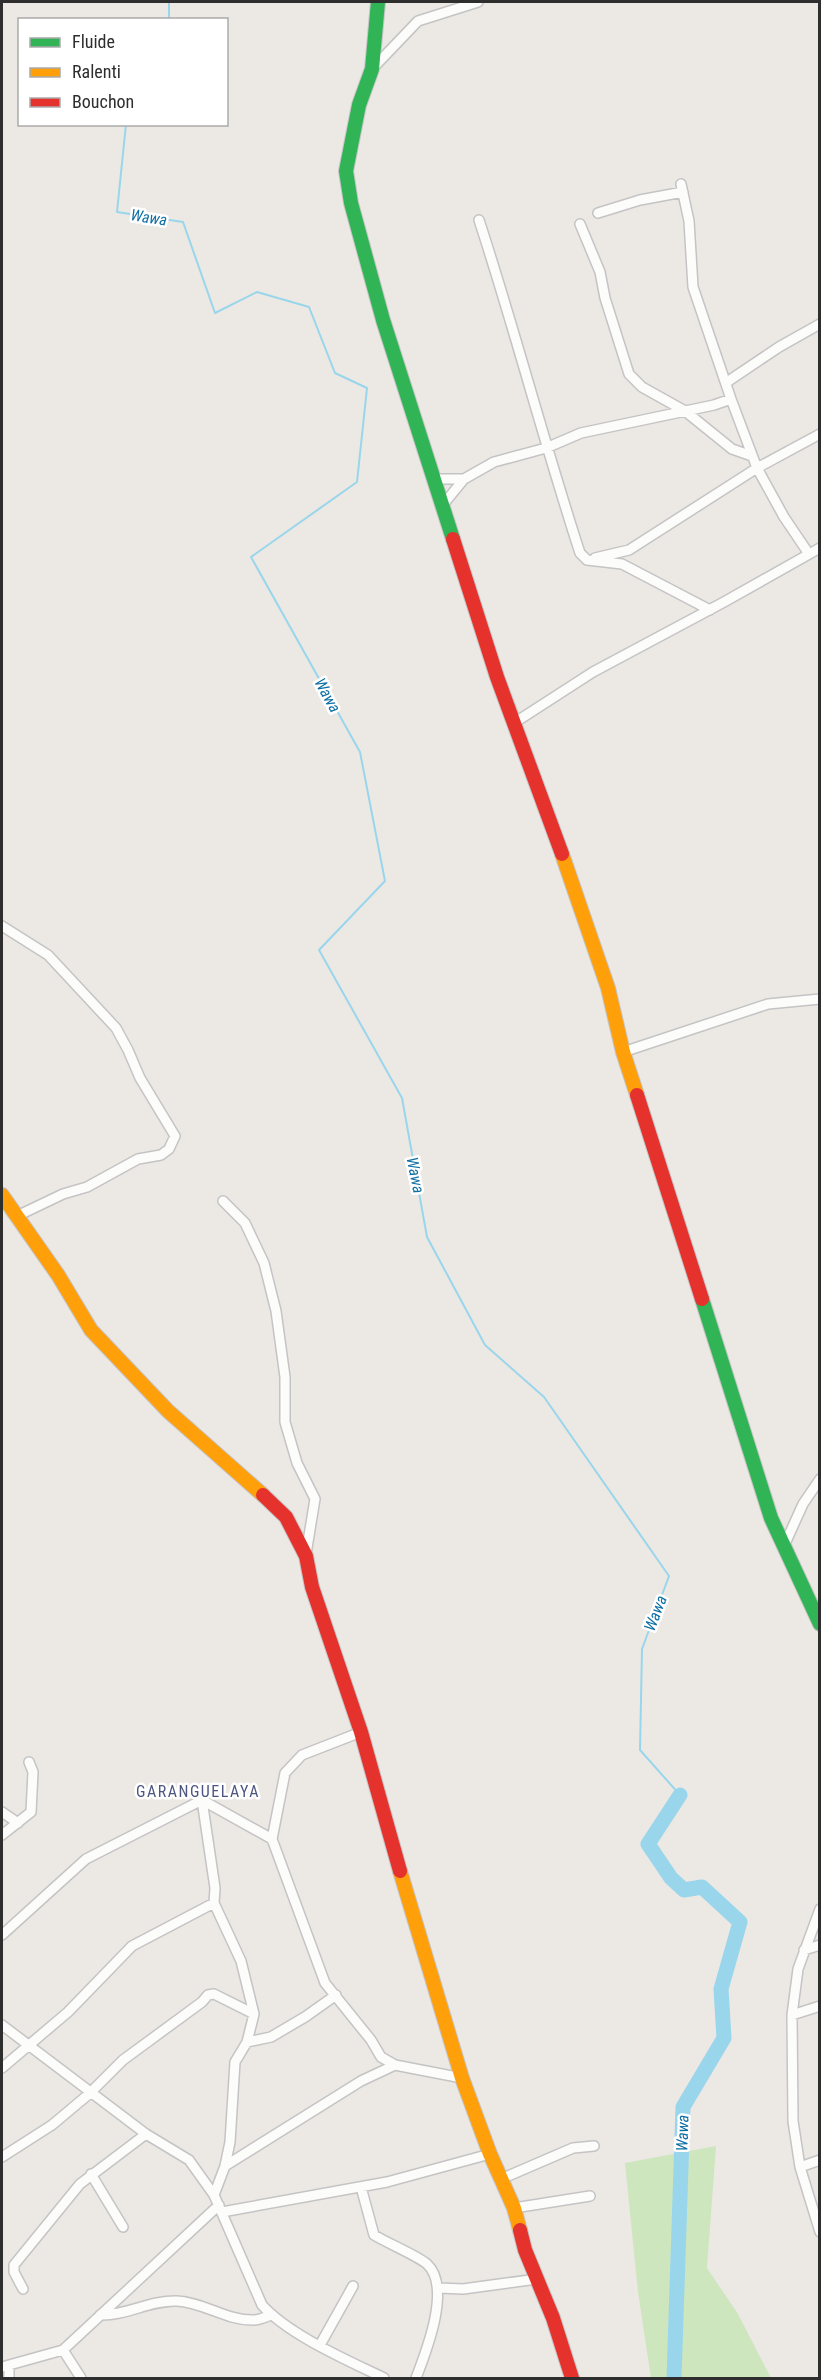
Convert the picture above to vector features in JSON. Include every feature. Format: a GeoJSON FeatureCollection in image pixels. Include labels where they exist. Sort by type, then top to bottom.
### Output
{"type":"FeatureCollection","features":[{"type":"Feature","properties":{"kind":"street"},"geometry":{"type":"LineString","coordinates":[[378,2],[372,69],[359,105],[346,171],[351,203],[383,320],[497,677],[563,856],[608,988],[622,1052],[764,1496],[819,1624]]}},
{"type":"Feature","properties":{"kind":"street"},"geometry":{"type":"LineString","coordinates":[[372,69],[418,21],[478,2]]}},
{"type":"Feature","properties":{"kind":"street"},"geometry":{"type":"LineString","coordinates":[[598,213],[682,188],[689,221],[693,287],[731,399],[757,468],[808,554]]}},
{"type":"Feature","properties":{"kind":"street"},"geometry":{"type":"LineString","coordinates":[[478,220],[508,307],[546,448],[580,553],[587,560],[622,564],[710,610]]}},
{"type":"Feature","properties":{"kind":"street"},"geometry":{"type":"LineString","coordinates":[[580,224],[600,272],[605,298],[628,374],[642,387],[686,411],[732,449],[752,456]]}},
{"type":"Feature","properties":{"kind":"street"},"geometry":{"type":"LineString","coordinates":[[727,382],[779,347],[819,324]]}},
{"type":"Feature","properties":{"kind":"street"},"geometry":{"type":"LineString","coordinates":[[442,506],[464,479],[494,462],[546,448],[580,433],[686,411],[731,399]]}},
{"type":"Feature","properties":{"kind":"street"},"geometry":{"type":"LineString","coordinates":[[587,560],[629,550],[757,468],[819,434]]}},
{"type":"Feature","properties":{"kind":"street"},"geometry":{"type":"LineString","coordinates":[[434,479],[464,479]]}},
{"type":"Feature","properties":{"kind":"street"},"geometry":{"type":"LineString","coordinates":[[514,723],[593,672],[710,610],[819,548]]}},
{"type":"Feature","properties":{"kind":"street"},"geometry":{"type":"LineString","coordinates":[[2,926],[48,955],[116,1028],[129,1050],[140,1078],[174,1136],[169,1149],[161,1155],[138,1159],[87,1187],[63,1194],[17,1216]]}},
{"type":"Feature","properties":{"kind":"street"},"geometry":{"type":"LineString","coordinates":[[622,1052],[768,1004],[819,999]]}},
{"type":"Feature","properties":{"kind":"street"},"geometry":{"type":"LineString","coordinates":[[2,1195],[58,1275],[91,1330],[168,1411],[236,1469],[286,1516],[306,1556],[312,1587],[361,1732],[405,1890],[462,2078],[490,2154],[514,2208],[525,2250],[553,2318],[572,2379]]}},
{"type":"Feature","properties":{"kind":"street"},"geometry":{"type":"LineString","coordinates":[[223,1201],[245,1223],[264,1263],[274,1301],[285,1377],[285,1422],[297,1463],[315,1499],[306,1556]]}},
{"type":"Feature","properties":{"kind":"street"},"geometry":{"type":"LineString","coordinates":[[784,1546],[803,1504],[819,1479]]}},
{"type":"Feature","properties":{"kind":"street"},"geometry":{"type":"LineString","coordinates":[[361,1732],[302,1755],[285,1773],[272,1839],[325,1983],[372,2040],[381,2057],[395,2065],[462,2078]]}},
{"type":"Feature","properties":{"kind":"street"},"geometry":{"type":"LineString","coordinates":[[2,1835],[31,1812],[33,1772],[29,1762]]}},
{"type":"Feature","properties":{"kind":"street"},"geometry":{"type":"LineString","coordinates":[[202,1800],[272,1839]]}},
{"type":"Feature","properties":{"kind":"street"},"geometry":{"type":"LineString","coordinates":[[202,1800],[215,1888],[214,1902],[241,1961],[254,2014],[247,2042],[235,2062],[230,2142],[218,2204]]}},
{"type":"Feature","properties":{"kind":"street"},"geometry":{"type":"LineString","coordinates":[[2,1935],[86,1859],[202,1800]]}},
{"type":"Feature","properties":{"kind":"street"},"geometry":{"type":"LineString","coordinates":[[2,1812],[18,1824]]}},
{"type":"Feature","properties":{"kind":"street"},"geometry":{"type":"LineString","coordinates":[[2,2068],[68,2012],[132,1946],[214,1902]]}},
{"type":"Feature","properties":{"kind":"street"},"geometry":{"type":"LineString","coordinates":[[819,1909],[798,1969],[792,2014],[794,2121],[800,2167],[819,2232]]}},
{"type":"Feature","properties":{"kind":"street"},"geometry":{"type":"LineString","coordinates":[[804,1950],[819,1945]]}},
{"type":"Feature","properties":{"kind":"street"},"geometry":{"type":"LineString","coordinates":[[2,2157],[52,2125],[89,2094],[123,2060],[208,1995],[214,1994],[254,2014]]}},
{"type":"Feature","properties":{"kind":"street"},"geometry":{"type":"LineString","coordinates":[[247,2042],[271,2037],[336,1995]]}},
{"type":"Feature","properties":{"kind":"street"},"geometry":{"type":"LineString","coordinates":[[792,2014],[819,2006]]}},
{"type":"Feature","properties":{"kind":"street"},"geometry":{"type":"LineString","coordinates":[[2,2025],[89,2094],[146,2134],[189,2160],[218,2204],[262,2305],[271,2315],[320,2345],[384,2379]]}},
{"type":"Feature","properties":{"kind":"street"},"geometry":{"type":"LineString","coordinates":[[225,2166],[361,2080],[395,2065]]}},
{"type":"Feature","properties":{"kind":"street"},"geometry":{"type":"LineString","coordinates":[[23,2289],[14,2265],[80,2184],[146,2134]]}},
{"type":"Feature","properties":{"kind":"street"},"geometry":{"type":"LineString","coordinates":[[501,2179],[573,2148],[594,2146]]}},
{"type":"Feature","properties":{"kind":"street"},"geometry":{"type":"LineString","coordinates":[[9,2379],[5,2366],[63,2350],[218,2204],[361,2187],[490,2154]]}},
{"type":"Feature","properties":{"kind":"street"},"geometry":{"type":"LineString","coordinates":[[800,2167],[819,2160]]}},
{"type":"Feature","properties":{"kind":"street"},"geometry":{"type":"LineString","coordinates":[[91,2174],[123,2227]]}},
{"type":"Feature","properties":{"kind":"street"},"geometry":{"type":"LineString","coordinates":[[361,2187],[374,2235],[428,2265],[439,2288],[431,2339],[416,2379]]}},
{"type":"Feature","properties":{"kind":"street"},"geometry":{"type":"LineString","coordinates":[[514,2208],[590,2196]]}},
{"type":"Feature","properties":{"kind":"street"},"geometry":{"type":"LineString","coordinates":[[439,2288],[463,2289],[537,2279]]}},
{"type":"Feature","properties":{"kind":"street"},"geometry":{"type":"LineString","coordinates":[[320,2345],[353,2286]]}},
{"type":"Feature","properties":{"kind":"street"},"geometry":{"type":"LineString","coordinates":[[114,2316],[124,2292]]}},
{"type":"Feature","properties":{"kind":"street"},"geometry":{"type":"LineString","coordinates":[[100,2315],[114,2316],[153,2304],[174,2301],[188,2302],[236,2318],[254,2320],[271,2315]]}},
{"type":"Feature","properties":{"kind":"street"},"geometry":{"type":"LineString","coordinates":[[63,2350],[81,2379]]}},
{"type":"Feature","properties":{"kind":"green space"},"geometry":{"type":"Polygon","coordinates":[[[716,2146],[707,2268],[738,2314],[771,2378],[651,2378],[638,2292],[625,2163],[716,2146]]]}},
{"type":"Feature","properties":{"kind":"waterway","name":"Wawa"},"geometry":{"type":"LineString","coordinates":[[169,2],[169,18]]}},
{"type":"Feature","properties":{"kind":"waterway","name":"Wawa"},"geometry":{"type":"LineString","coordinates":[[126,126],[117,212],[183,222],[215,313],[257,292],[309,307],[335,373],[367,388],[357,482],[251,557],[360,752],[385,881],[319,950],[402,1098],[427,1237],[485,1345],[544,1397],[669,1576],[642,1649],[640,1750],[680,1795]]}},
{"type":"Feature","properties":{"kind":"waterway","name":"Wawa"},"geometry":{"type":"LineString","coordinates":[[674,2378],[683,2107],[724,2038],[721,1989],[740,1922],[702,1887],[684,1890],[671,1878],[648,1844],[680,1795]]}},
{"type":"Feature","properties":{"kind":"traffic: fast"},"geometry":{"type":"LineString","coordinates":[[378,2],[372,69],[359,105],[346,171],[351,203],[383,320],[453,539]]}},
{"type":"Feature","properties":{"kind":"traffic: fast"},"geometry":{"type":"LineString","coordinates":[[702,1299],[771,1518],[820,1624]]}},
{"type":"Feature","properties":{"kind":"traffic: slow"},"geometry":{"type":"LineString","coordinates":[[562,854],[608,988],[623,1052],[637,1095]]}},
{"type":"Feature","properties":{"kind":"traffic: slow"},"geometry":{"type":"LineString","coordinates":[[2,1195],[58,1275],[91,1330],[168,1411],[263,1495]]}},
{"type":"Feature","properties":{"kind":"traffic: slow"},"geometry":{"type":"LineString","coordinates":[[400,1871],[462,2078],[490,2154],[514,2208],[520,2230]]}},
{"type":"Feature","properties":{"kind":"traffic: jam"},"geometry":{"type":"LineString","coordinates":[[453,539],[497,677],[562,854]]}},
{"type":"Feature","properties":{"kind":"traffic: jam"},"geometry":{"type":"LineString","coordinates":[[637,1095],[702,1299]]}},
{"type":"Feature","properties":{"kind":"traffic: jam"},"geometry":{"type":"LineString","coordinates":[[263,1495],[286,1517],[306,1556],[312,1587],[361,1732],[400,1871]]}},
{"type":"Feature","properties":{"kind":"traffic: jam"},"geometry":{"type":"LineString","coordinates":[[520,2230],[525,2250],[553,2318],[572,2378]]}},
{"type":"Feature","properties":{"kind":"district","name":"GARANGUELAYA"},"geometry":{"type":"Point","coordinates":[198,1791]}}]}
